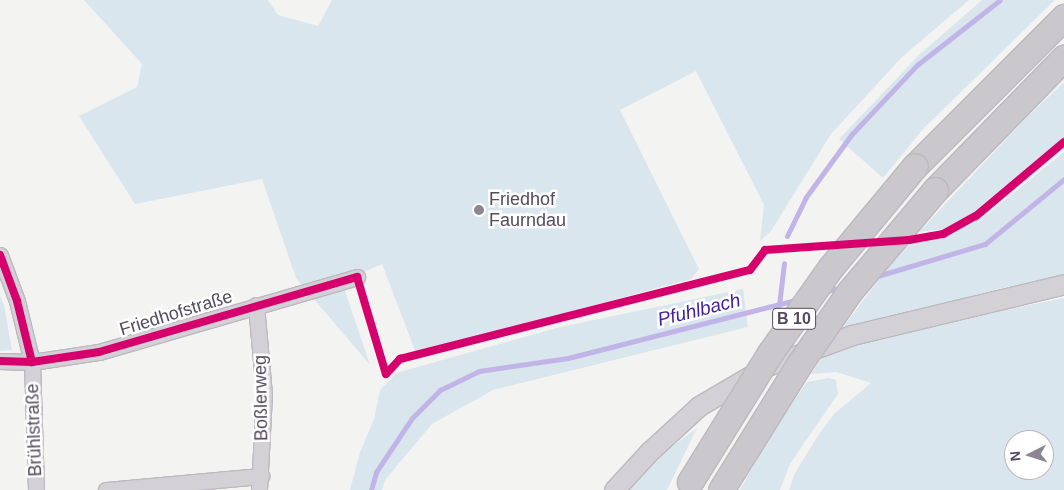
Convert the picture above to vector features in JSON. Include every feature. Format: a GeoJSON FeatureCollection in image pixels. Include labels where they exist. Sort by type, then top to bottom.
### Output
{"type":"FeatureCollection","features":[{"type":"Feature","properties":{"kind":"highway","name":"B 10"},"geometry":{"type":"LineString","coordinates":[[688,486],[770,353],[820,282],[915,166],[1064,17]]}},
{"type":"Feature","properties":{"kind":"highway","name":"B 10"},"geometry":{"type":"LineString","coordinates":[[721,490],[800,363],[850,291],[935,190],[1064,58]]}},
{"type":"Feature","properties":{"kind":"street","name":"Brühlstraße"},"geometry":{"type":"LineString","coordinates":[[0,255],[18,301],[32,362],[36,490]]}},
{"type":"Feature","properties":{"kind":"street","name":"Friedhofstraße"},"geometry":{"type":"LineString","coordinates":[[0,362],[32,362],[99,352],[357,277]]}},
{"type":"Feature","properties":{"kind":"street"},"geometry":{"type":"LineString","coordinates":[[614,490],[649,452],[699,406],[767,366],[852,335],[1064,284]]}},
{"type":"Feature","properties":{"kind":"street","name":"Boßlerweg"},"geometry":{"type":"LineString","coordinates":[[256,305],[264,394],[260,483]]}},
{"type":"Feature","properties":{"kind":"street"},"geometry":{"type":"LineString","coordinates":[[106,490],[260,483]]}},
{"type":"Feature","properties":{"kind":"shaded area"},"geometry":{"type":"Polygon","coordinates":[[[84,0],[268,0],[278,15],[318,26],[332,0],[969,0],[902,57],[831,134],[771,231],[760,241],[764,205],[696,71],[620,110],[699,269],[691,279],[416,353],[382,264],[342,282],[370,365],[296,278],[262,179],[135,204],[79,116],[137,87],[142,64],[84,0]]]}},
{"type":"Feature","properties":{"kind":"shaded area"},"geometry":{"type":"Polygon","coordinates":[[[982,0],[1055,0],[924,128],[883,178],[839,139],[920,54],[982,0]]]}},
{"type":"Feature","properties":{"kind":"shaded area"},"geometry":{"type":"Polygon","coordinates":[[[1064,82],[1064,138],[975,214],[944,229],[919,232],[1026,118],[1064,82]]]}},
{"type":"Feature","properties":{"kind":"shaded area"},"geometry":{"type":"Polygon","coordinates":[[[1064,152],[1064,276],[1006,287],[840,331],[907,243],[942,238],[981,219],[1064,152]]]}},
{"type":"Feature","properties":{"kind":"shaded area"},"geometry":{"type":"Polygon","coordinates":[[[743,289],[748,327],[493,390],[432,424],[385,480],[382,490],[350,490],[360,452],[374,419],[380,390],[396,373],[560,327],[743,289]]]}},
{"type":"Feature","properties":{"kind":"shaded area"},"geometry":{"type":"Polygon","coordinates":[[[0,296],[4,305],[12,350],[0,351],[0,296]]]}},
{"type":"Feature","properties":{"kind":"shaded area"},"geometry":{"type":"Polygon","coordinates":[[[1064,298],[1064,490],[789,490],[795,473],[819,434],[835,413],[871,383],[836,372],[811,374],[826,352],[921,327],[1064,298]]]}},
{"type":"Feature","properties":{"kind":"shaded area"},"geometry":{"type":"Polygon","coordinates":[[[829,378],[836,380],[838,394],[790,464],[780,490],[740,490],[774,429],[807,382],[829,378]]]}},
{"type":"Feature","properties":{"kind":"shaded area"},"geometry":{"type":"Polygon","coordinates":[[[697,428],[667,490],[629,490],[658,457],[697,428]]]}},
{"type":"Feature","properties":{"kind":"waterway"},"geometry":{"type":"LineString","coordinates":[[787,236],[806,197],[851,135],[917,65],[1000,0]]}},
{"type":"Feature","properties":{"kind":"waterway","name":"Pfuhlbach"},"geometry":{"type":"LineString","coordinates":[[874,277],[985,244],[1064,179]]}},
{"type":"Feature","properties":{"kind":"waterway"},"geometry":{"type":"LineString","coordinates":[[779,305],[784,263]]}},
{"type":"Feature","properties":{"kind":"waterway","name":"Pfuhlbach"},"geometry":{"type":"LineString","coordinates":[[824,292],[842,287]]}},
{"type":"Feature","properties":{"kind":"waterway","name":"Pfuhlbach"},"geometry":{"type":"LineString","coordinates":[[371,490],[376,472],[412,418],[440,390],[479,371],[568,358],[796,300]]}},
{"type":"Feature","properties":{"kind":"cycle path"},"geometry":{"type":"LineString","coordinates":[[386,374],[400,359],[750,270],[765,250],[909,240],[943,234],[976,216],[1064,142]]}},
{"type":"Feature","properties":{"kind":"cycle path"},"geometry":{"type":"LineString","coordinates":[[0,255],[17,301],[32,362]]}},
{"type":"Feature","properties":{"kind":"cycle path"},"geometry":{"type":"LineString","coordinates":[[0,361],[32,362],[99,352],[357,277],[386,374]]}},
{"type":"Feature","properties":{"kind":"place","name":"Friedhof Faurndau"},"geometry":{"type":"Point","coordinates":[479,210]}}]}
